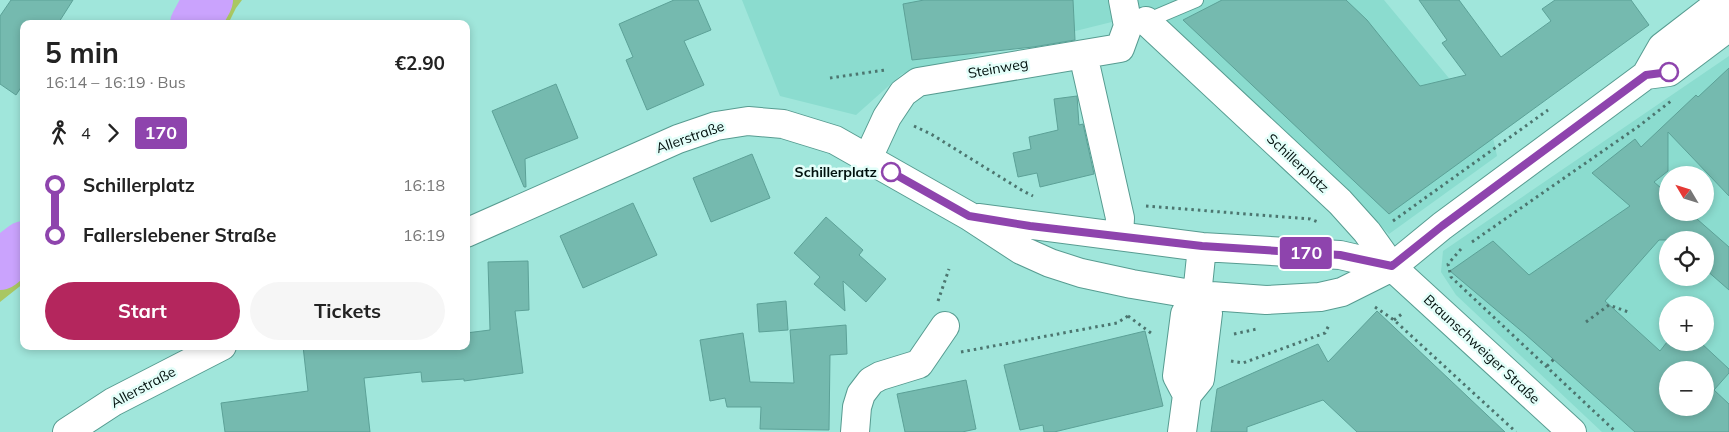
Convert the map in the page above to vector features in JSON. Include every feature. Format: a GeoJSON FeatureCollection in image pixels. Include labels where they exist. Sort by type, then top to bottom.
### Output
{"type":"FeatureCollection","features":[{"type":"Feature","properties":{"kind":"street"},"geometry":{"type":"LineString","coordinates":[[969,216],[1021,250],[1050,263],[1081,273],[1132,284],[1197,295],[1266,300],[1320,297],[1342,292],[1392,266],[1442,226],[1646,75],[1662,47],[1714,7],[1729,2]]}},
{"type":"Feature","properties":{"kind":"street","name":"Steinweg"},"geometry":{"type":"LineString","coordinates":[[868,158],[887,117],[903,93],[918,82],[1120,48],[1133,16]]}},
{"type":"Feature","properties":{"kind":"street","name":"Schillerplatz"},"geometry":{"type":"LineString","coordinates":[[1133,16],[1340,202],[1367,232],[1392,266]]}},
{"type":"Feature","properties":{"kind":"street"},"geometry":{"type":"LineString","coordinates":[[1646,75],[1669,72],[1729,27]]}},
{"type":"Feature","properties":{"kind":"street"},"geometry":{"type":"LineString","coordinates":[[1085,63],[1120,227]]}},
{"type":"Feature","properties":{"kind":"street","name":"Allerstraße"},"geometry":{"type":"LineString","coordinates":[[470,231],[678,139],[716,126],[748,122],[783,124],[835,140],[969,216]]}},
{"type":"Feature","properties":{"kind":"street","name":"Schillerplatz"},"geometry":{"type":"LineString","coordinates":[[1340,202],[1340,232]]}},
{"type":"Feature","properties":{"kind":"street"},"geometry":{"type":"LineString","coordinates":[[969,216],[1120,227],[1202,246],[1340,255],[1392,266]]}},
{"type":"Feature","properties":{"kind":"street"},"geometry":{"type":"LineString","coordinates":[[1182,432],[1187,395],[1200,380],[1208,313],[1197,295],[1202,246]]}},
{"type":"Feature","properties":{"kind":"street","name":"Braunschweiger Straße"},"geometry":{"type":"LineString","coordinates":[[1392,266],[1572,432]]}},
{"type":"Feature","properties":{"kind":"street"},"geometry":{"type":"LineString","coordinates":[[855,432],[859,400],[861,394],[871,381],[880,376],[919,364],[945,326]]}},
{"type":"Feature","properties":{"kind":"street","name":"Allerstraße"},"geometry":{"type":"LineString","coordinates":[[67,432],[113,402],[214,350]]}},
{"type":"Feature","properties":{"kind":"lane"},"geometry":{"type":"LineString","coordinates":[[1133,16],[1196,0]]}},
{"type":"Feature","properties":{"kind":"path"},"geometry":{"type":"LineString","coordinates":[[1616,432],[1461,288],[1451,277],[1448,264],[1461,250],[1640,126],[1674,98]]}},
{"type":"Feature","properties":{"kind":"path"},"geometry":{"type":"LineString","coordinates":[[887,117],[931,134],[1023,191],[1038,198]]}},
{"type":"Feature","properties":{"kind":"path"},"geometry":{"type":"LineString","coordinates":[[1367,232],[1386,227],[1422,200]]}},
{"type":"Feature","properties":{"kind":"path"},"geometry":{"type":"LineString","coordinates":[[1120,227],[1144,206],[1310,218],[1340,232]]}},
{"type":"Feature","properties":{"kind":"path"},"geometry":{"type":"LineString","coordinates":[[1586,322],[1609,305],[1631,313]]}},
{"type":"Feature","properties":{"kind":"path"},"geometry":{"type":"LineString","coordinates":[[945,326],[960,352],[1117,323],[1128,316],[1152,333]]}},
{"type":"Feature","properties":{"kind":"path"},"geometry":{"type":"LineString","coordinates":[[1394,320],[1516,432]]}},
{"type":"Feature","properties":{"kind":"path"},"geometry":{"type":"LineString","coordinates":[[1223,360],[1243,363],[1325,333],[1330,324]]}},
{"type":"Feature","properties":{"kind":"shaded area"},"geometry":{"type":"Polygon","coordinates":[[[742,0],[1384,0],[1448,77],[1493,138],[1497,156],[1389,234],[1194,45],[1144,14],[902,74],[856,115],[780,96],[742,0]]]}},
{"type":"Feature","properties":{"kind":"shaded area"},"geometry":{"type":"Polygon","coordinates":[[[1729,56],[1729,432],[1602,432],[1456,295],[1441,272],[1443,251],[1729,56]]]}},
{"type":"Feature","properties":{"kind":"green space"},"geometry":{"type":"Polygon","coordinates":[[[190,0],[242,0],[230,20],[180,20],[190,0]]]}},
{"type":"Feature","properties":{"kind":"green space"},"geometry":{"type":"Polygon","coordinates":[[[20,224],[20,286],[0,302],[0,239],[20,224]]]}},
{"type":"Feature","properties":{"kind":"building"},"geometry":{"type":"Polygon","coordinates":[[[11,0],[73,0],[60,20],[20,20],[20,89],[16,95],[0,84],[0,16],[11,0]]]}},
{"type":"Feature","properties":{"kind":"building"},"geometry":{"type":"Polygon","coordinates":[[[674,0],[698,0],[711,30],[684,41],[704,85],[647,110],[626,60],[633,57],[619,24],[674,0]]]}},
{"type":"Feature","properties":{"kind":"building"},"geometry":{"type":"Polygon","coordinates":[[[924,0],[1073,0],[1075,40],[1033,47],[912,60],[903,4],[924,0]]]}},
{"type":"Feature","properties":{"kind":"building"},"geometry":{"type":"Polygon","coordinates":[[[1222,0],[1346,0],[1367,20],[1420,86],[1466,75],[1442,43],[1447,40],[1419,0],[1459,0],[1501,57],[1551,21],[1542,9],[1555,0],[1631,0],[1649,25],[1389,214],[1183,20],[1222,0]]]}},
{"type":"Feature","properties":{"kind":"building"},"geometry":{"type":"Polygon","coordinates":[[[1729,68],[1729,196],[1714,180],[1714,166],[1700,166],[1668,132],[1668,166],[1659,166],[1659,178],[1654,182],[1659,186],[1659,221],[1699,221],[1711,231],[1659,231],[1659,240],[1605,301],[1659,351],[1710,351],[1729,369],[1729,373],[1714,390],[1729,404],[1729,432],[1635,432],[1525,334],[1450,271],[1493,241],[1529,275],[1630,206],[1592,173],[1635,139],[1641,147],[1696,95],[1698,97],[1729,68]]]}},
{"type":"Feature","properties":{"kind":"building"},"geometry":{"type":"Polygon","coordinates":[[[556,84],[578,138],[525,159],[526,187],[524,187],[492,111],[556,84]]]}},
{"type":"Feature","properties":{"kind":"building"},"geometry":{"type":"Polygon","coordinates":[[[1077,96],[1079,125],[1083,124],[1094,174],[1040,187],[1037,173],[1018,177],[1013,153],[1031,149],[1029,137],[1058,130],[1054,99],[1077,96]]]}},
{"type":"Feature","properties":{"kind":"building"},"geometry":{"type":"Polygon","coordinates":[[[752,154],[770,198],[711,222],[693,178],[752,154]]]}},
{"type":"Feature","properties":{"kind":"building"},"geometry":{"type":"Polygon","coordinates":[[[633,203],[657,255],[583,288],[560,236],[633,203]]]}},
{"type":"Feature","properties":{"kind":"building"},"geometry":{"type":"Polygon","coordinates":[[[826,217],[863,250],[859,255],[886,279],[866,302],[843,281],[845,311],[814,284],[820,277],[794,253],[826,217]]]}},
{"type":"Feature","properties":{"kind":"building"},"geometry":{"type":"Polygon","coordinates":[[[1714,234],[1729,247],[1729,290],[1714,277],[1714,234]]]}},
{"type":"Feature","properties":{"kind":"building"},"geometry":{"type":"Polygon","coordinates":[[[528,261],[529,310],[515,311],[523,373],[464,381],[464,379],[422,382],[421,372],[364,378],[370,432],[225,432],[221,403],[308,391],[303,350],[470,350],[470,332],[490,330],[488,262],[528,261]]]}},
{"type":"Feature","properties":{"kind":"building"},"geometry":{"type":"Polygon","coordinates":[[[786,301],[788,330],[759,332],[757,304],[786,301]]]}},
{"type":"Feature","properties":{"kind":"building"},"geometry":{"type":"Polygon","coordinates":[[[1377,311],[1505,432],[1357,432],[1323,400],[1247,427],[1247,432],[1211,432],[1217,389],[1318,344],[1328,362],[1377,311]]]}},
{"type":"Feature","properties":{"kind":"building"},"geometry":{"type":"Polygon","coordinates":[[[846,325],[847,354],[830,355],[829,430],[760,429],[761,407],[727,407],[725,398],[710,401],[700,340],[743,333],[750,382],[794,383],[790,330],[846,325]]]}},
{"type":"Feature","properties":{"kind":"building"},"geometry":{"type":"Polygon","coordinates":[[[1145,331],[1163,406],[1054,432],[1044,432],[1043,425],[1020,430],[1004,365],[1145,331]]]}},
{"type":"Feature","properties":{"kind":"building"},"geometry":{"type":"Polygon","coordinates":[[[966,380],[976,429],[962,432],[905,432],[897,394],[966,380]]]}},
{"type":"Feature","properties":{"kind":"waterway"},"geometry":{"type":"LineString","coordinates":[[197,20],[208,0]]}},
{"type":"Feature","properties":{"kind":"waterway"},"geometry":{"type":"LineString","coordinates":[[0,265],[20,249]]}},
{"type":"Feature","properties":{"kind":"bus line","name":"170"},"geometry":{"type":"LineString","coordinates":[[891,172],[969,216],[1030,226],[1202,246],[1340,255],[1392,266],[1442,226],[1646,75],[1669,72]]}},
{"type":"Feature","properties":{"kind":"place","name":"Schillerplatz"},"geometry":{"type":"Point","coordinates":[891,172]}}]}
